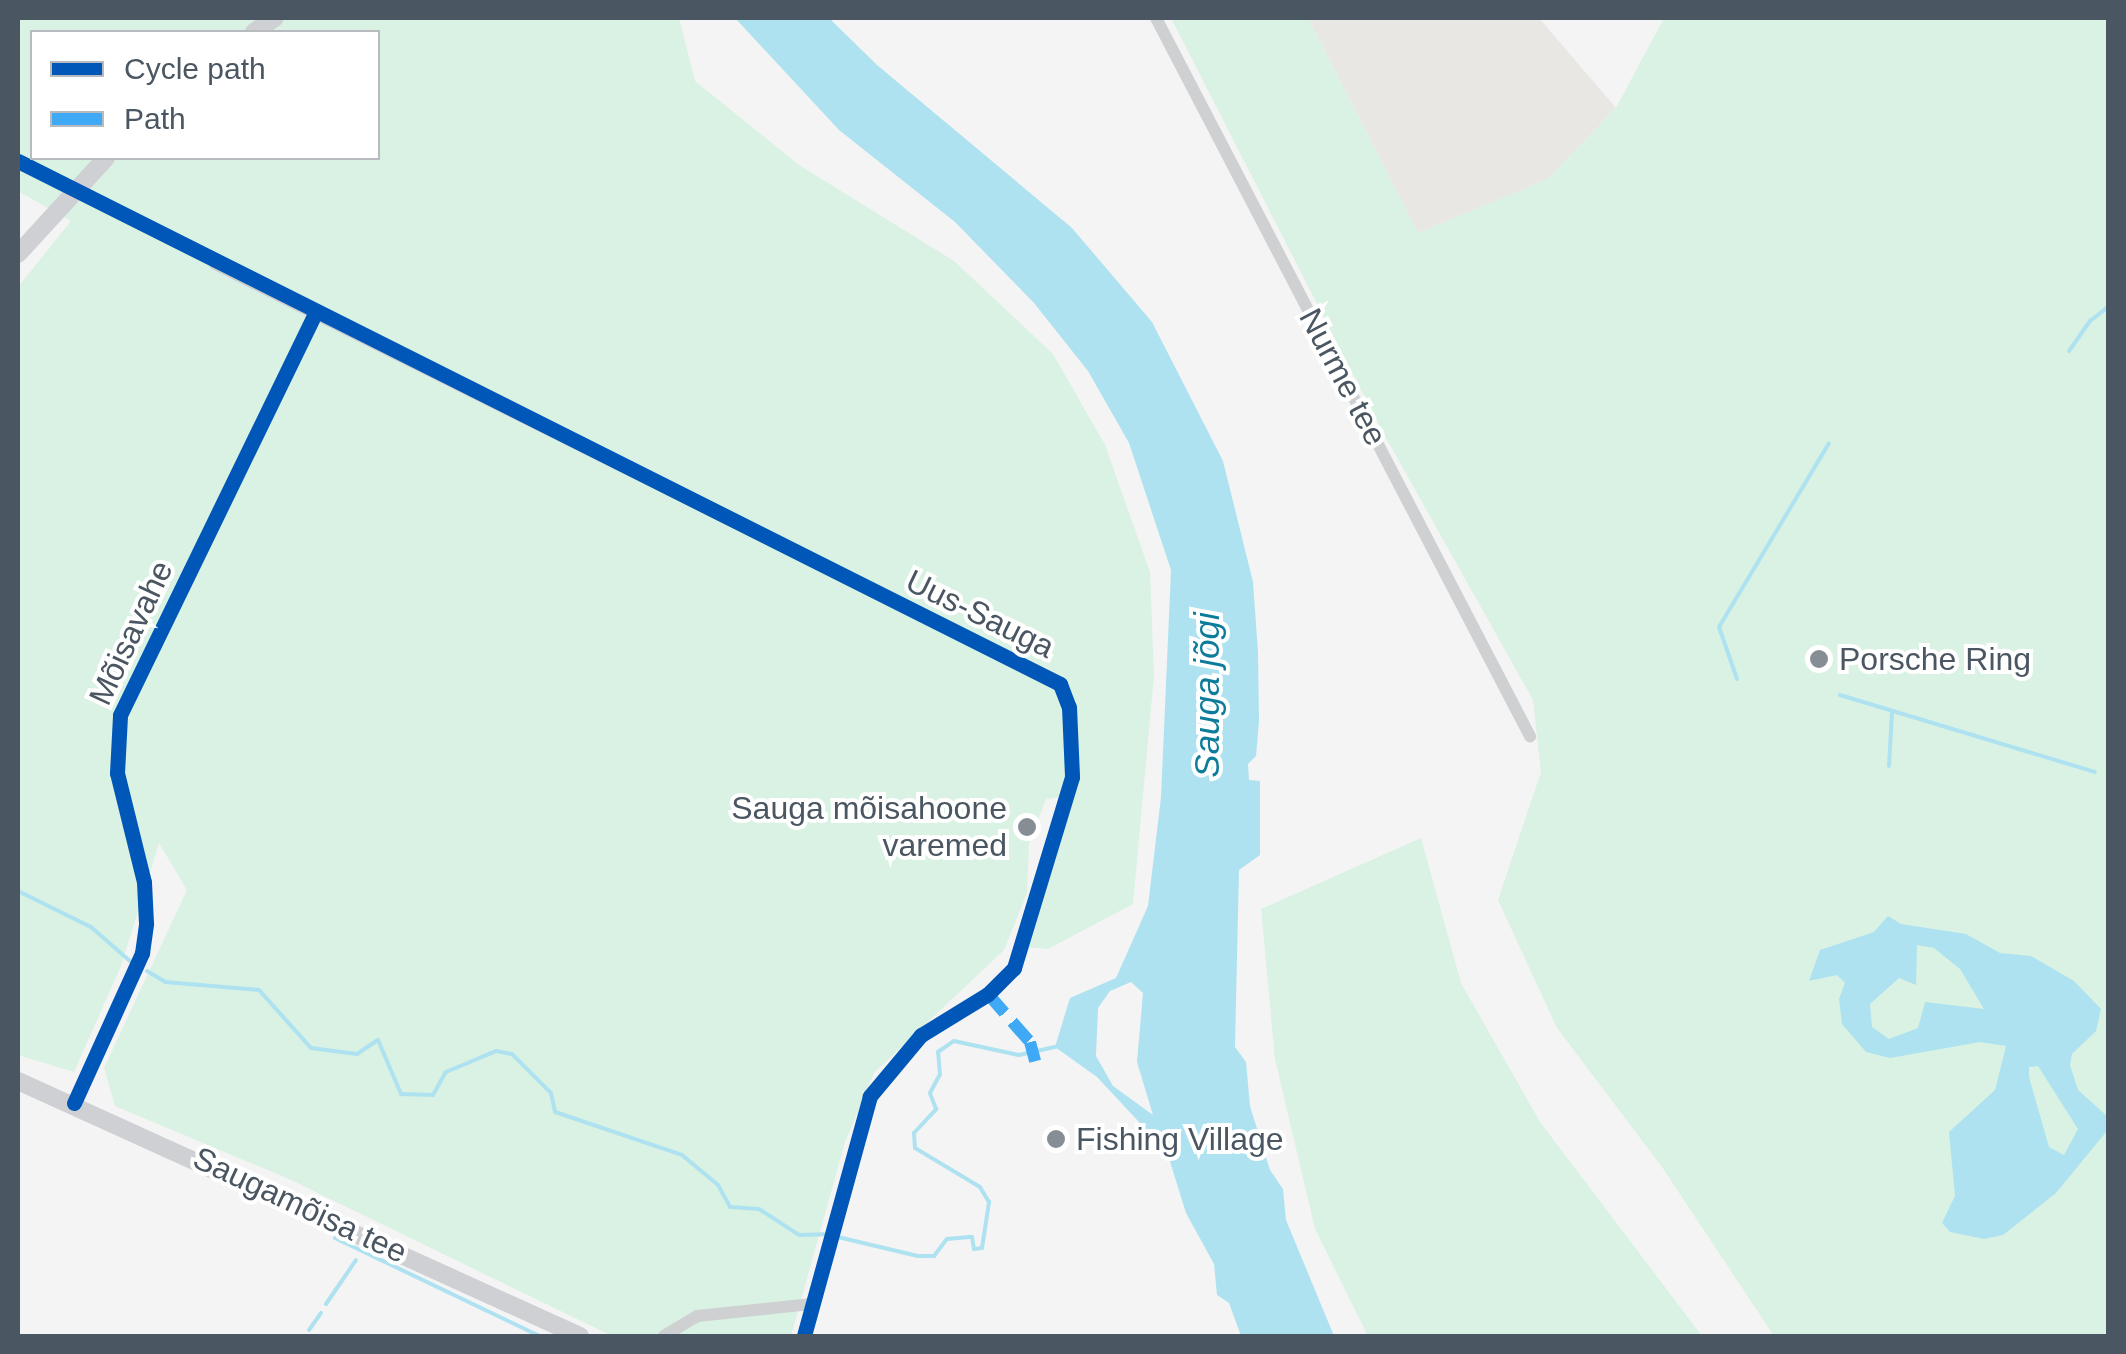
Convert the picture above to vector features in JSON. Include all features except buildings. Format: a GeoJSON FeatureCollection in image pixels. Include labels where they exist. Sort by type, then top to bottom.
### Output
{"type":"FeatureCollection","features":[{"type":"Feature","properties":{"kind":"street","name":"Nurme tee"},"geometry":{"type":"LineString","coordinates":[[1156,18],[1530,736]]}},
{"type":"Feature","properties":{"kind":"street"},"geometry":{"type":"LineString","coordinates":[[18,254],[104,160]]}},
{"type":"Feature","properties":{"kind":"street","name":"Uus-Sauga"},"geometry":{"type":"LineString","coordinates":[[215,264],[1060,684],[1070,708],[1072,777],[1014,968],[988,994],[921,1035],[870,1096],[804,1336]]}},
{"type":"Feature","properties":{"kind":"street","name":"Mõisavahe"},"geometry":{"type":"LineString","coordinates":[[74,1102],[142,953],[146,922],[144,882],[116,759],[120,715],[314,315]]}},
{"type":"Feature","properties":{"kind":"street","name":"Saugamõisa tee"},"geometry":{"type":"LineString","coordinates":[[18,1081],[74,1102],[580,1336]]}},
{"type":"Feature","properties":{"kind":"street"},"geometry":{"type":"LineString","coordinates":[[664,1336],[697,1316],[812,1304]]}},
{"type":"Feature","properties":{"kind":"shaded area"},"geometry":{"type":"Polygon","coordinates":[[[1308,18],[1539,18],[1616,108],[1548,179],[1418,233],[1308,18]]]}},
{"type":"Feature","properties":{"kind":"green space"},"geometry":{"type":"Polygon","coordinates":[[[18,18],[679,18],[695,81],[799,165],[954,261],[1053,354],[1105,445],[1150,572],[1154,675],[1133,904],[1048,949],[1028,947],[1070,796],[1046,799],[1029,844],[1027,893],[1004,950],[874,1073],[845,1142],[791,1336],[612,1336],[289,1179],[115,1106],[104,1068],[187,890],[159,843],[121,966],[74,1072],[18,1055],[18,287],[71,221],[18,191],[18,18]]]}},
{"type":"Feature","properties":{"kind":"green space","name":"Porsche Ring"},"geometry":{"type":"Polygon","coordinates":[[[1171,18],[1308,18],[1418,233],[1548,179],[1616,108],[1664,18],[2108,18],[2108,1336],[1774,1336],[1662,1167],[1557,1028],[1498,900],[1541,772],[1533,700],[1381,429],[1171,18]]]}},
{"type":"Feature","properties":{"kind":"green space"},"geometry":{"type":"Polygon","coordinates":[[[1421,838],[1461,983],[1540,1122],[1702,1336],[1368,1336],[1315,1229],[1275,1059],[1261,909],[1421,838]]]}},
{"type":"Feature","properties":{"kind":"water","name":"Sauga jõgi"},"geometry":{"type":"Polygon","coordinates":[[[735,18],[829,18],[877,65],[1072,228],[1152,322],[1223,461],[1253,582],[1258,652],[1256,756],[1248,764],[1249,780],[1260,781],[1260,855],[1239,870],[1235,1047],[1246,1062],[1250,1106],[1270,1170],[1283,1189],[1286,1220],[1334,1336],[1241,1336],[1229,1303],[1217,1295],[1214,1264],[1186,1213],[1167,1152],[1097,1077],[1055,1047],[1070,998],[1116,978],[1148,906],[1161,797],[1171,570],[1129,443],[1088,371],[1034,303],[955,222],[839,130],[735,18]],[[1131,982],[1110,991],[1098,1008],[1096,1056],[1113,1086],[1153,1115],[1137,1062],[1143,993],[1131,982]]]}},
{"type":"Feature","properties":{"kind":"water"},"geometry":{"type":"Polygon","coordinates":[[[1888,916],[1901,924],[1966,934],[2000,953],[2031,956],[2074,981],[2101,1009],[2096,1031],[2072,1054],[2070,1065],[2078,1090],[2108,1117],[2106,1132],[2056,1193],[2003,1235],[1984,1239],[1950,1232],[1942,1223],[1955,1196],[1949,1132],[1995,1090],[2006,1046],[1980,1042],[1890,1058],[1866,1052],[1842,1024],[1839,999],[1845,983],[1837,975],[1809,981],[1820,950],[1874,932],[1888,916]],[[1917,945],[1916,985],[1899,978],[1870,1004],[1872,1027],[1889,1039],[1918,1028],[1925,1002],[1984,1009],[1960,969],[1934,948],[1917,945]],[[2038,1066],[2029,1067],[2029,1077],[2049,1147],[2064,1155],[2078,1129],[2038,1066]]]}},
{"type":"Feature","properties":{"kind":"waterway"},"geometry":{"type":"LineString","coordinates":[[2069,351],[2090,321],[2108,307]]}},
{"type":"Feature","properties":{"kind":"waterway"},"geometry":{"type":"LineString","coordinates":[[1737,679],[1719,627],[1829,443]]}},
{"type":"Feature","properties":{"kind":"waterway"},"geometry":{"type":"LineString","coordinates":[[1840,695],[2095,772]]}},
{"type":"Feature","properties":{"kind":"waterway"},"geometry":{"type":"LineString","coordinates":[[1889,766],[1892,713]]}},
{"type":"Feature","properties":{"kind":"waterway"},"geometry":{"type":"LineString","coordinates":[[18,891],[91,927],[130,961]]}},
{"type":"Feature","properties":{"kind":"waterway"},"geometry":{"type":"LineString","coordinates":[[147,971],[165,982],[259,990],[311,1048],[357,1054],[378,1040],[401,1094],[433,1095],[446,1072],[496,1051],[512,1054],[551,1093],[555,1112],[682,1155],[718,1185],[730,1207],[759,1209],[799,1235],[824,1234]]}},
{"type":"Feature","properties":{"kind":"waterway"},"geometry":{"type":"LineString","coordinates":[[838,1237],[918,1256],[934,1256],[947,1239],[972,1237],[974,1249],[982,1248],[989,1202],[980,1187],[915,1148],[914,1133],[936,1109],[930,1093],[940,1074],[938,1052],[954,1041],[1019,1055],[1059,1046]]}},
{"type":"Feature","properties":{"kind":"waterway"},"geometry":{"type":"LineString","coordinates":[[335,1238],[540,1336]]}},
{"type":"Feature","properties":{"kind":"waterway"},"geometry":{"type":"LineString","coordinates":[[326,1304],[356,1260]]}},
{"type":"Feature","properties":{"kind":"waterway"},"geometry":{"type":"LineString","coordinates":[[309,1330],[321,1313]]}},
{"type":"Feature","properties":{"kind":"marked path"},"geometry":{"type":"LineString","coordinates":[[988,994],[1030,1042],[1035,1061]]}},
{"type":"Feature","properties":{"kind":"cycle path"},"geometry":{"type":"LineString","coordinates":[[18,161],[1060,684],[1069,707],[1072,777],[1014,968],[988,994],[921,1035],[870,1096],[804,1336]]}},
{"type":"Feature","properties":{"kind":"cycle path"},"geometry":{"type":"LineString","coordinates":[[74,1103],[142,953],[146,923],[144,882],[117,773],[120,715],[314,315]]}},
{"type":"Feature","properties":{"kind":"place","name":"Porsche Ring"},"geometry":{"type":"Point","coordinates":[1819,659]}},
{"type":"Feature","properties":{"kind":"place","name":"Sauga mõisahoone varemed"},"geometry":{"type":"Point","coordinates":[1027,827]}},
{"type":"Feature","properties":{"kind":"place","name":"Fishing Village"},"geometry":{"type":"Point","coordinates":[1056,1139]}}]}
